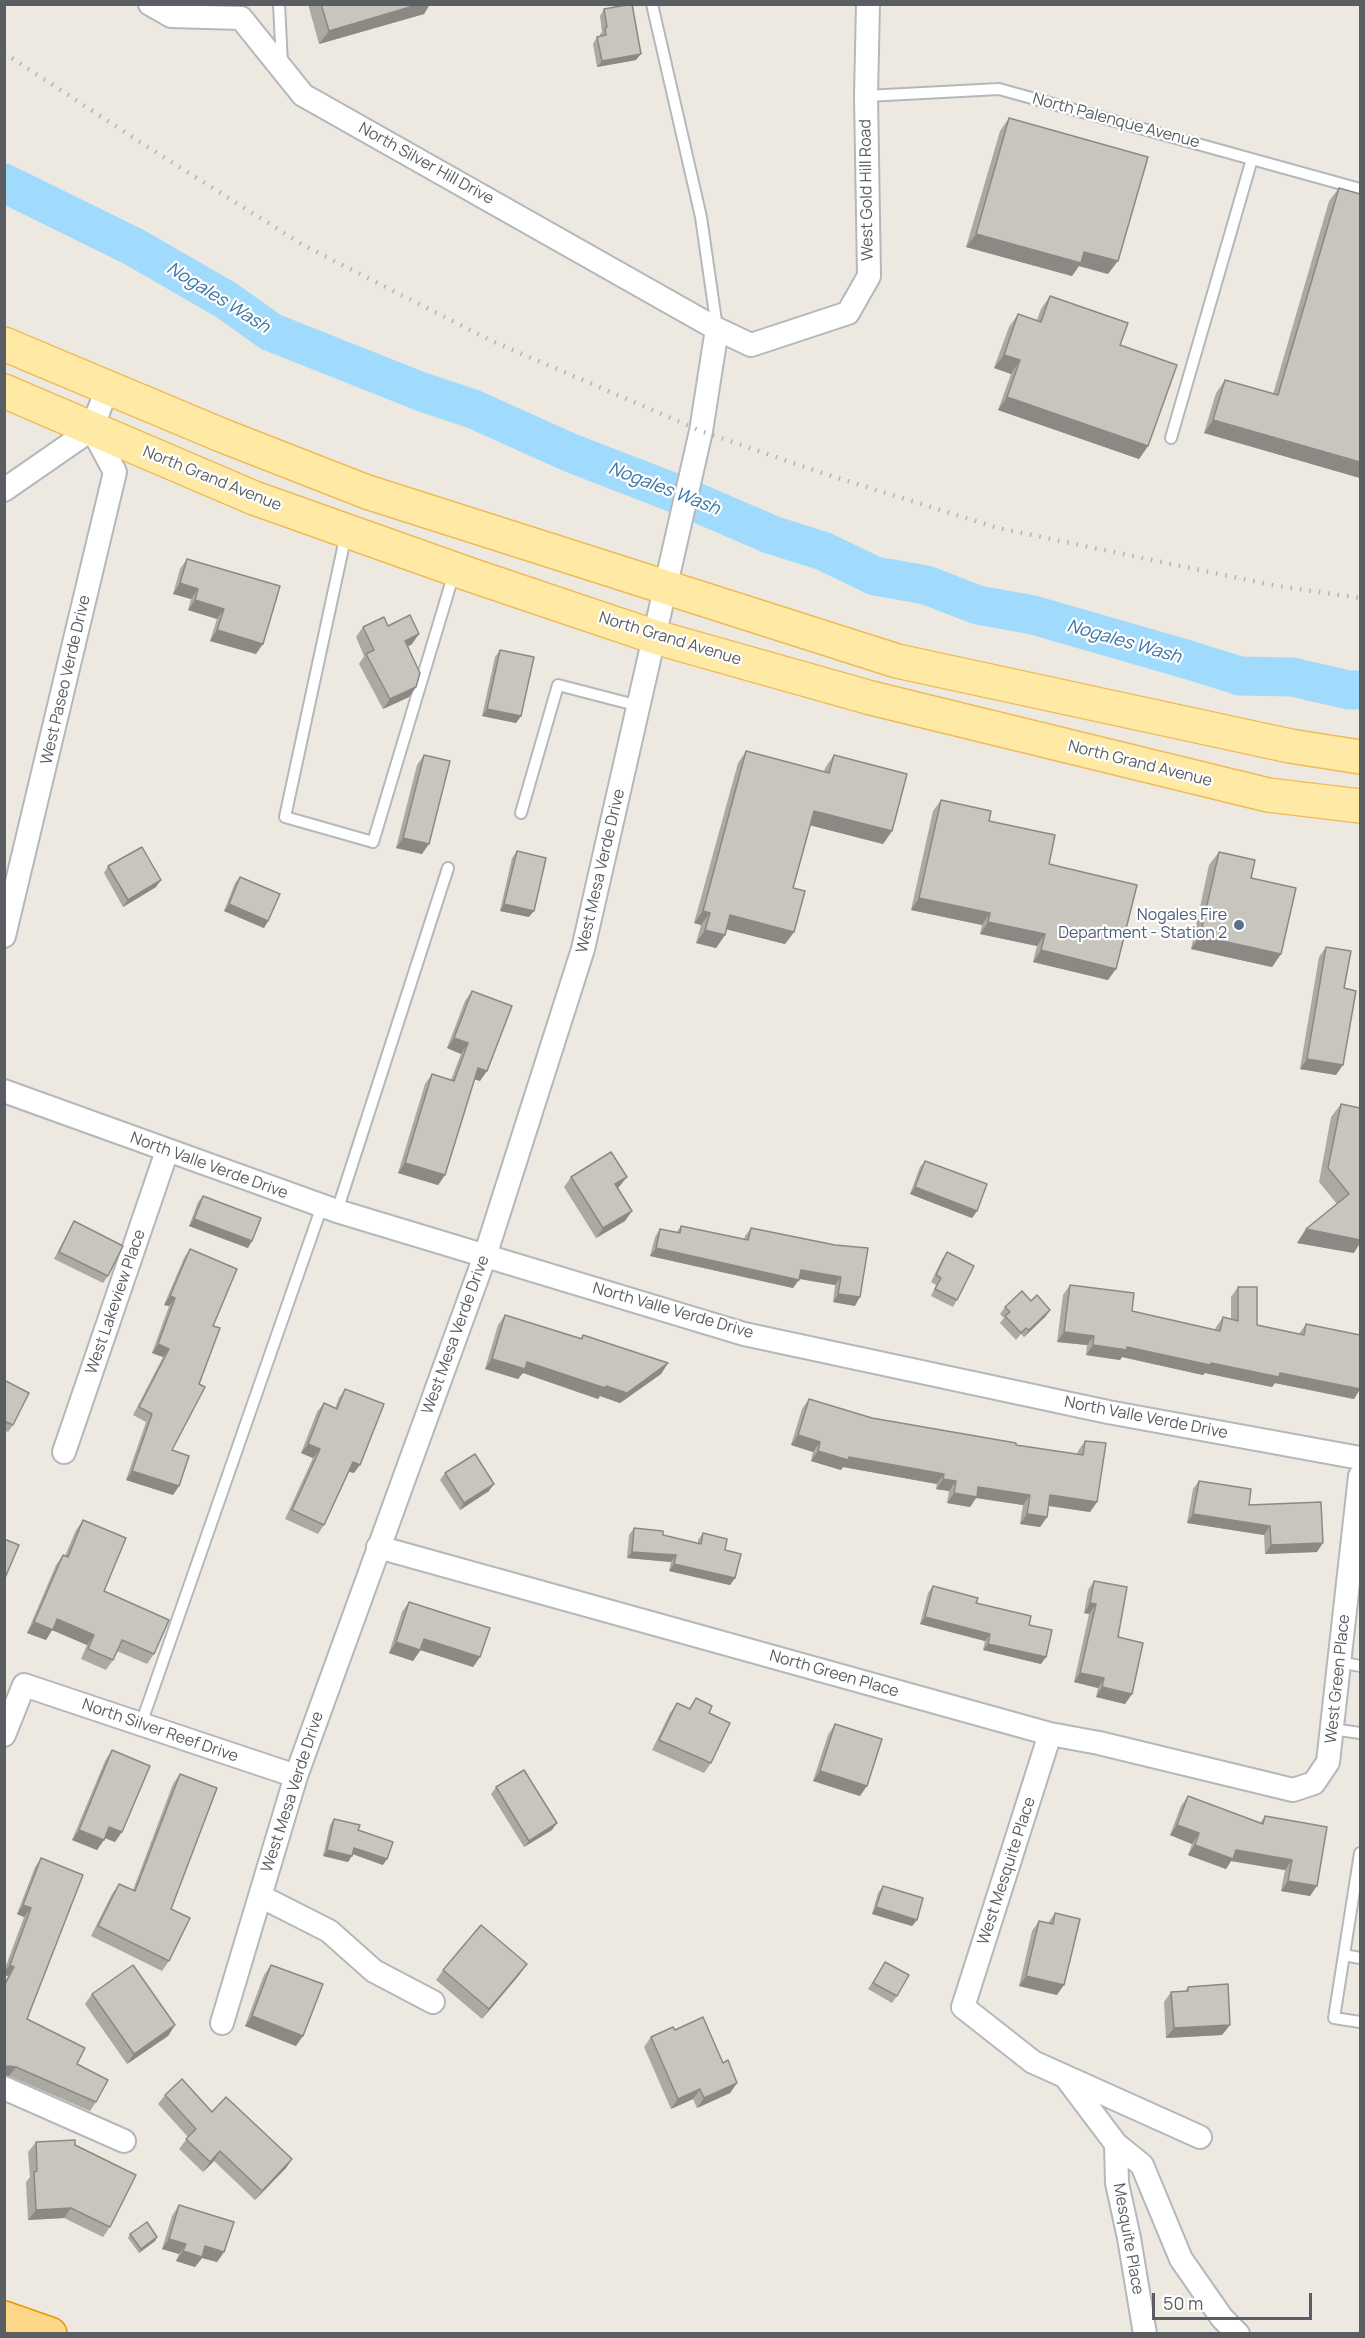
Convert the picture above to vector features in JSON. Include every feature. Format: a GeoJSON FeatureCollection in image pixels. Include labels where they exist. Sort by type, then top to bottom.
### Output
{"type":"FeatureCollection","features":[{"type":"Feature","properties":{"kind":"highway"},"geometry":{"type":"LineString","coordinates":[[4,2318],[51,2334]]}},
{"type":"Feature","properties":{"kind":"main road"},"geometry":{"type":"LineString","coordinates":[[4,344],[107,388],[367,492],[897,661],[1267,741],[1360,757]]}},
{"type":"Feature","properties":{"kind":"main road","name":"North Grand Avenue"},"geometry":{"type":"LineString","coordinates":[[4,391],[254,498],[655,636],[871,698],[1269,795],[1360,807]]}},
{"type":"Feature","properties":{"kind":"street","name":"North Silver Hill Drive"},"geometry":{"type":"LineString","coordinates":[[150,4],[171,16],[241,18],[303,95],[717,329]]}},
{"type":"Feature","properties":{"kind":"street","name":"West Gold Hill Road"},"geometry":{"type":"LineString","coordinates":[[717,329],[751,345],[848,313],[869,276],[866,96],[868,4]]}},
{"type":"Feature","properties":{"kind":"street"},"geometry":{"type":"LineString","coordinates":[[655,636],[701,431],[717,329]]}},
{"type":"Feature","properties":{"kind":"street"},"geometry":{"type":"LineString","coordinates":[[4,490],[92,429],[107,388]]}},
{"type":"Feature","properties":{"kind":"street","name":"West Paseo Verde Drive"},"geometry":{"type":"LineString","coordinates":[[4,936],[115,472],[92,429]]}},
{"type":"Feature","properties":{"kind":"street","name":"West Mesa Verde Drive"},"geometry":{"type":"LineString","coordinates":[[222,2023],[296,1776],[485,1256],[583,949],[655,636]]}},
{"type":"Feature","properties":{"kind":"street","name":"North Valle Verde Drive"},"geometry":{"type":"LineString","coordinates":[[4,1091],[329,1208],[744,1334],[1108,1412],[1360,1458]]}},
{"type":"Feature","properties":{"kind":"street","name":"West Lakeview Place"},"geometry":{"type":"LineString","coordinates":[[64,1452],[167,1151]]}},
{"type":"Feature","properties":{"kind":"street","name":"West Green Place"},"geometry":{"type":"LineString","coordinates":[[1293,1790],[1314,1783],[1328,1762],[1332,1728],[1350,1664],[1360,1476]]}},
{"type":"Feature","properties":{"kind":"street","name":"North Green Place"},"geometry":{"type":"LineString","coordinates":[[378,1547],[1050,1734],[1099,1743],[1293,1790]]}},
{"type":"Feature","properties":{"kind":"street","name":"North Silver Reef Drive"},"geometry":{"type":"LineString","coordinates":[[4,1735],[24,1685],[296,1776]]}},
{"type":"Feature","properties":{"kind":"street","name":"West Mesquite Place"},"geometry":{"type":"LineString","coordinates":[[963,2007],[1050,1734]]}},
{"type":"Feature","properties":{"kind":"street"},"geometry":{"type":"LineString","coordinates":[[260,1896],[329,1931],[374,1971],[433,2002]]}},
{"type":"Feature","properties":{"kind":"street","name":"Mesquite Place"},"geometry":{"type":"LineString","coordinates":[[963,2007],[1033,2062],[1200,2137]]}},
{"type":"Feature","properties":{"kind":"street","name":"Mesquite Place"},"geometry":{"type":"LineString","coordinates":[[1064,2076],[1116,2144],[1142,2165],[1181,2259],[1222,2318],[1238,2334]]}},
{"type":"Feature","properties":{"kind":"street"},"geometry":{"type":"LineString","coordinates":[[4,2088],[124,2140]]}},
{"type":"Feature","properties":{"kind":"street","name":"Mesquite Place"},"geometry":{"type":"LineString","coordinates":[[1116,2144],[1117,2183],[1145,2334]]}},
{"type":"Feature","properties":{"kind":"lane"},"geometry":{"type":"LineString","coordinates":[[279,4],[282,69]]}},
{"type":"Feature","properties":{"kind":"lane"},"geometry":{"type":"LineString","coordinates":[[652,4],[701,217],[717,329]]}},
{"type":"Feature","properties":{"kind":"lane","name":"North Palenque Avenue"},"geometry":{"type":"LineString","coordinates":[[866,96],[999,89],[1360,189]]}},
{"type":"Feature","properties":{"kind":"lane"},"geometry":{"type":"LineString","coordinates":[[1171,438],[1252,159]]}},
{"type":"Feature","properties":{"kind":"lane"},"geometry":{"type":"LineString","coordinates":[[346,531],[285,817],[373,842],[455,569]]}},
{"type":"Feature","properties":{"kind":"lane"},"geometry":{"type":"LineString","coordinates":[[521,813],[558,685],[639,706]]}},
{"type":"Feature","properties":{"kind":"lane"},"geometry":{"type":"LineString","coordinates":[[141,1724],[329,1208],[448,868]]}},
{"type":"Feature","properties":{"kind":"lane"},"geometry":{"type":"LineString","coordinates":[[1332,1728],[1360,1733]]}},
{"type":"Feature","properties":{"kind":"lane"},"geometry":{"type":"LineString","coordinates":[[1360,1853],[1334,2018],[1360,2022]]}},
{"type":"Feature","properties":{"kind":"lane"},"geometry":{"type":"LineString","coordinates":[[1344,1955],[1360,1958]]}},
{"type":"Feature","properties":{"kind":"building"},"geometry":{"type":"Polygon","coordinates":[[[321,4],[420,4],[329,31],[321,4]]]}},
{"type":"Feature","properties":{"kind":"building"},"geometry":{"type":"Polygon","coordinates":[[[632,4],[641,54],[602,61],[597,37],[606,35],[604,9],[632,4]]]}},
{"type":"Feature","properties":{"kind":"building"},"geometry":{"type":"Polygon","coordinates":[[[1009,118],[1148,157],[1118,261],[1084,252],[1081,263],[976,234],[1009,118]]]}},
{"type":"Feature","properties":{"kind":"building"},"geometry":{"type":"Polygon","coordinates":[[[1339,188],[1360,194],[1360,462],[1213,420],[1225,380],[1278,395],[1339,188]]]}},
{"type":"Feature","properties":{"kind":"building"},"geometry":{"type":"Polygon","coordinates":[[[1050,296],[1128,323],[1120,345],[1177,365],[1148,446],[1007,397],[1020,360],[1004,355],[1018,314],[1041,322],[1050,296]]]}},
{"type":"Feature","properties":{"kind":"building"},"geometry":{"type":"Polygon","coordinates":[[[187,559],[280,586],[263,644],[217,630],[224,609],[195,600],[198,589],[180,583],[187,559]]]}},
{"type":"Feature","properties":{"kind":"building"},"geometry":{"type":"Polygon","coordinates":[[[410,615],[419,634],[405,641],[420,673],[416,687],[390,699],[366,654],[374,650],[363,627],[384,617],[388,626],[410,615]]]}},
{"type":"Feature","properties":{"kind":"building"},"geometry":{"type":"Polygon","coordinates":[[[500,650],[534,657],[521,716],[487,709],[500,650]]]}},
{"type":"Feature","properties":{"kind":"building"},"geometry":{"type":"Polygon","coordinates":[[[746,751],[829,773],[834,755],[907,774],[892,831],[814,811],[793,888],[805,891],[794,932],[730,915],[725,935],[705,930],[710,913],[703,911],[746,751]]]}},
{"type":"Feature","properties":{"kind":"building"},"geometry":{"type":"Polygon","coordinates":[[[424,755],[450,761],[429,844],[403,838],[424,755]]]}},
{"type":"Feature","properties":{"kind":"building"},"geometry":{"type":"Polygon","coordinates":[[[941,800],[991,811],[989,821],[1055,835],[1049,864],[1137,885],[1116,969],[1041,950],[1045,934],[988,922],[990,913],[919,898],[941,800]]]}},
{"type":"Feature","properties":{"kind":"building"},"geometry":{"type":"Polygon","coordinates":[[[142,847],[161,880],[128,900],[108,866],[142,847]]]}},
{"type":"Feature","properties":{"kind":"building"},"geometry":{"type":"Polygon","coordinates":[[[517,851],[546,858],[534,911],[504,904],[517,851]]]}},
{"type":"Feature","properties":{"kind":"building","name":"Nogales Fire Department - Station 2"},"geometry":{"type":"Polygon","coordinates":[[[1219,852],[1255,860],[1251,878],[1296,888],[1281,954],[1200,936],[1219,852]]]}},
{"type":"Feature","properties":{"kind":"building"},"geometry":{"type":"Polygon","coordinates":[[[240,877],[280,894],[268,921],[229,904],[240,877]]]}},
{"type":"Feature","properties":{"kind":"building"},"geometry":{"type":"Polygon","coordinates":[[[1326,947],[1351,951],[1344,988],[1356,991],[1343,1065],[1307,1059],[1326,947]]]}},
{"type":"Feature","properties":{"kind":"building"},"geometry":{"type":"Polygon","coordinates":[[[472,991],[512,1006],[487,1071],[478,1068],[445,1175],[405,1163],[432,1074],[454,1081],[468,1043],[454,1038],[472,991]]]}},
{"type":"Feature","properties":{"kind":"building"},"geometry":{"type":"Polygon","coordinates":[[[1341,1104],[1360,1108],[1360,1240],[1306,1229],[1349,1194],[1328,1168],[1341,1104]]]}},
{"type":"Feature","properties":{"kind":"building"},"geometry":{"type":"Polygon","coordinates":[[[611,1152],[627,1177],[615,1184],[632,1211],[603,1228],[571,1177],[611,1152]]]}},
{"type":"Feature","properties":{"kind":"building"},"geometry":{"type":"Polygon","coordinates":[[[925,1161],[987,1184],[977,1211],[915,1187],[925,1161]]]}},
{"type":"Feature","properties":{"kind":"building"},"geometry":{"type":"Polygon","coordinates":[[[203,1196],[261,1218],[252,1241],[194,1219],[203,1196]]]}},
{"type":"Feature","properties":{"kind":"building"},"geometry":{"type":"Polygon","coordinates":[[[74,1221],[123,1246],[108,1276],[59,1252],[74,1221]]]}},
{"type":"Feature","properties":{"kind":"building"},"geometry":{"type":"Polygon","coordinates":[[[681,1226],[748,1240],[751,1228],[835,1245],[868,1248],[860,1297],[838,1294],[841,1277],[801,1270],[799,1280],[656,1248],[660,1229],[680,1233],[681,1226]]]}},
{"type":"Feature","properties":{"kind":"building"},"geometry":{"type":"Polygon","coordinates":[[[190,1249],[237,1269],[213,1326],[220,1328],[199,1384],[205,1387],[172,1450],[189,1456],[179,1486],[132,1471],[152,1414],[139,1407],[169,1349],[158,1344],[175,1298],[170,1296],[190,1249]]]}},
{"type":"Feature","properties":{"kind":"building"},"geometry":{"type":"Polygon","coordinates":[[[947,1252],[974,1266],[957,1300],[935,1289],[941,1278],[936,1275],[947,1252]]]}},
{"type":"Feature","properties":{"kind":"building"},"geometry":{"type":"Polygon","coordinates":[[[1070,1285],[1134,1293],[1132,1311],[1220,1331],[1223,1317],[1238,1321],[1238,1287],[1257,1287],[1257,1325],[1304,1335],[1306,1324],[1360,1335],[1360,1389],[1280,1373],[1279,1377],[1211,1363],[1210,1365],[1127,1347],[1127,1350],[1093,1345],[1094,1336],[1064,1332],[1070,1285]]]}},
{"type":"Feature","properties":{"kind":"building"},"geometry":{"type":"Polygon","coordinates":[[[1022,1291],[1031,1301],[1037,1295],[1050,1310],[1029,1330],[1026,1328],[1021,1333],[1005,1316],[1010,1312],[1005,1307],[1022,1291]]]}},
{"type":"Feature","properties":{"kind":"building"},"geometry":{"type":"Polygon","coordinates":[[[505,1315],[582,1339],[583,1335],[668,1363],[627,1393],[527,1362],[525,1369],[492,1359],[505,1315]]]}},
{"type":"Feature","properties":{"kind":"building"},"geometry":{"type":"Polygon","coordinates":[[[4,1380],[29,1393],[13,1425],[4,1421],[4,1380]]]}},
{"type":"Feature","properties":{"kind":"building"},"geometry":{"type":"Polygon","coordinates":[[[345,1389],[384,1404],[360,1465],[353,1462],[324,1525],[292,1510],[320,1449],[308,1444],[324,1403],[337,1409],[345,1389]]]}},
{"type":"Feature","properties":{"kind":"building"},"geometry":{"type":"Polygon","coordinates":[[[809,1399],[872,1418],[1083,1455],[1085,1441],[1106,1443],[1097,1502],[1050,1495],[1047,1517],[1027,1514],[1030,1495],[978,1487],[977,1497],[954,1493],[956,1481],[943,1479],[944,1474],[849,1457],[848,1460],[818,1451],[820,1442],[798,1435],[809,1399]]]}},
{"type":"Feature","properties":{"kind":"building"},"geometry":{"type":"Polygon","coordinates":[[[475,1454],[494,1484],[464,1503],[445,1473],[475,1454]]]}},
{"type":"Feature","properties":{"kind":"building"},"geometry":{"type":"Polygon","coordinates":[[[1199,1481],[1251,1489],[1249,1505],[1321,1502],[1323,1543],[1271,1545],[1270,1526],[1193,1514],[1199,1481]]]}},
{"type":"Feature","properties":{"kind":"building"},"geometry":{"type":"Polygon","coordinates":[[[83,1520],[126,1538],[104,1591],[169,1620],[154,1654],[122,1640],[113,1660],[88,1649],[94,1635],[57,1619],[53,1630],[34,1622],[63,1555],[68,1557],[83,1520]]]}},
{"type":"Feature","properties":{"kind":"building"},"geometry":{"type":"Polygon","coordinates":[[[634,1528],[663,1531],[663,1535],[701,1544],[703,1533],[727,1539],[725,1550],[741,1554],[735,1578],[674,1564],[676,1555],[632,1552],[634,1528]]]}},
{"type":"Feature","properties":{"kind":"building"},"geometry":{"type":"Polygon","coordinates":[[[4,1539],[19,1545],[5,1578],[4,1577],[4,1539]]]}},
{"type":"Feature","properties":{"kind":"building"},"geometry":{"type":"Polygon","coordinates":[[[1094,1581],[1127,1587],[1118,1637],[1143,1643],[1132,1694],[1102,1687],[1104,1678],[1080,1673],[1096,1604],[1090,1603],[1094,1581]]]}},
{"type":"Feature","properties":{"kind":"building"},"geometry":{"type":"Polygon","coordinates":[[[933,1586],[978,1598],[976,1603],[1031,1616],[1029,1625],[1052,1630],[1046,1657],[988,1644],[990,1634],[925,1617],[933,1586]]]}},
{"type":"Feature","properties":{"kind":"building"},"geometry":{"type":"Polygon","coordinates":[[[409,1602],[490,1628],[480,1657],[424,1639],[420,1650],[396,1642],[409,1602]]]}},
{"type":"Feature","properties":{"kind":"building"},"geometry":{"type":"Polygon","coordinates":[[[696,1698],[712,1706],[709,1713],[730,1723],[711,1763],[659,1740],[677,1703],[690,1709],[696,1698]]]}},
{"type":"Feature","properties":{"kind":"building"},"geometry":{"type":"Polygon","coordinates":[[[835,1724],[882,1739],[867,1786],[820,1771],[835,1724]]]}},
{"type":"Feature","properties":{"kind":"building"},"geometry":{"type":"Polygon","coordinates":[[[112,1750],[150,1766],[122,1832],[109,1827],[104,1840],[79,1830],[112,1750]]]}},
{"type":"Feature","properties":{"kind":"building"},"geometry":{"type":"Polygon","coordinates":[[[524,1770],[557,1823],[529,1841],[496,1787],[524,1770]]]}},
{"type":"Feature","properties":{"kind":"building"},"geometry":{"type":"Polygon","coordinates":[[[180,1774],[217,1788],[171,1909],[190,1918],[169,1961],[98,1926],[119,1884],[135,1891],[180,1774]]]}},
{"type":"Feature","properties":{"kind":"building"},"geometry":{"type":"Polygon","coordinates":[[[1188,1796],[1263,1824],[1265,1816],[1327,1827],[1317,1886],[1288,1881],[1292,1860],[1236,1850],[1233,1859],[1195,1845],[1199,1833],[1177,1825],[1188,1796]]]}},
{"type":"Feature","properties":{"kind":"building"},"geometry":{"type":"Polygon","coordinates":[[[334,1819],[360,1825],[358,1830],[393,1842],[387,1859],[354,1848],[352,1856],[327,1850],[334,1819]]]}},
{"type":"Feature","properties":{"kind":"building"},"geometry":{"type":"Polygon","coordinates":[[[41,1858],[83,1875],[27,2019],[85,2048],[77,2064],[108,2080],[96,2102],[16,2067],[4,2067],[4,1986],[14,1967],[10,1965],[31,1908],[23,1905],[41,1858]]]}},
{"type":"Feature","properties":{"kind":"building"},"geometry":{"type":"Polygon","coordinates":[[[883,1886],[923,1898],[917,1920],[876,1907],[883,1886]]]}},
{"type":"Feature","properties":{"kind":"building"},"geometry":{"type":"Polygon","coordinates":[[[1055,1913],[1080,1919],[1064,1985],[1026,1976],[1039,1921],[1053,1924],[1055,1913]]]}},
{"type":"Feature","properties":{"kind":"building"},"geometry":{"type":"Polygon","coordinates":[[[481,1925],[527,1964],[489,2009],[443,1970],[481,1925]]]}},
{"type":"Feature","properties":{"kind":"building"},"geometry":{"type":"Polygon","coordinates":[[[885,1962],[909,1975],[897,1996],[873,1983],[885,1962]]]}},
{"type":"Feature","properties":{"kind":"building"},"geometry":{"type":"Polygon","coordinates":[[[133,1965],[175,2025],[134,2054],[92,1994],[133,1965]]]}},
{"type":"Feature","properties":{"kind":"building"},"geometry":{"type":"Polygon","coordinates":[[[271,1965],[323,1984],[303,2036],[252,2016],[271,1965]]]}},
{"type":"Feature","properties":{"kind":"building"},"geometry":{"type":"Polygon","coordinates":[[[1228,1984],[1230,2025],[1174,2028],[1171,1992],[1188,1991],[1188,1987],[1228,1984]]]}},
{"type":"Feature","properties":{"kind":"building"},"geometry":{"type":"Polygon","coordinates":[[[703,2017],[723,2063],[728,2060],[737,2083],[704,2098],[700,2089],[678,2099],[651,2037],[673,2027],[675,2030],[703,2017]]]}},
{"type":"Feature","properties":{"kind":"building"},"geometry":{"type":"Polygon","coordinates":[[[182,2079],[212,2112],[226,2097],[292,2159],[262,2191],[220,2151],[210,2162],[186,2139],[196,2129],[165,2095],[182,2079]]]}},
{"type":"Feature","properties":{"kind":"building"},"geometry":{"type":"Polygon","coordinates":[[[75,2140],[75,2145],[136,2175],[110,2227],[71,2208],[36,2210],[34,2172],[37,2171],[36,2142],[75,2140]]]}},
{"type":"Feature","properties":{"kind":"building"},"geometry":{"type":"Polygon","coordinates":[[[179,2205],[234,2222],[224,2252],[205,2246],[202,2257],[183,2251],[186,2244],[169,2239],[179,2205]]]}},
{"type":"Feature","properties":{"kind":"building"},"geometry":{"type":"Polygon","coordinates":[[[147,2222],[157,2237],[141,2249],[130,2234],[147,2222]]]}},
{"type":"Feature","properties":{"kind":"waterway","name":"Nogales Wash"},"geometry":{"type":"LineString","coordinates":[[4,183],[134,247],[226,300],[271,332],[422,392],[473,409],[571,453],[672,492],[772,535],[823,551],[875,576],[926,585],[978,605],[1033,615],[1240,676],[1292,677],[1349,690],[1360,690]]}},
{"type":"Feature","properties":{"kind":"railway"},"geometry":{"type":"LineString","coordinates":[[4,53],[303,245],[492,341],[701,431],[822,473],[998,528],[1277,586],[1360,598]]}},
{"type":"Feature","properties":{"kind":"place","name":"Nogales Fire Department - Station 2"},"geometry":{"type":"Point","coordinates":[1239,925]}}]}
